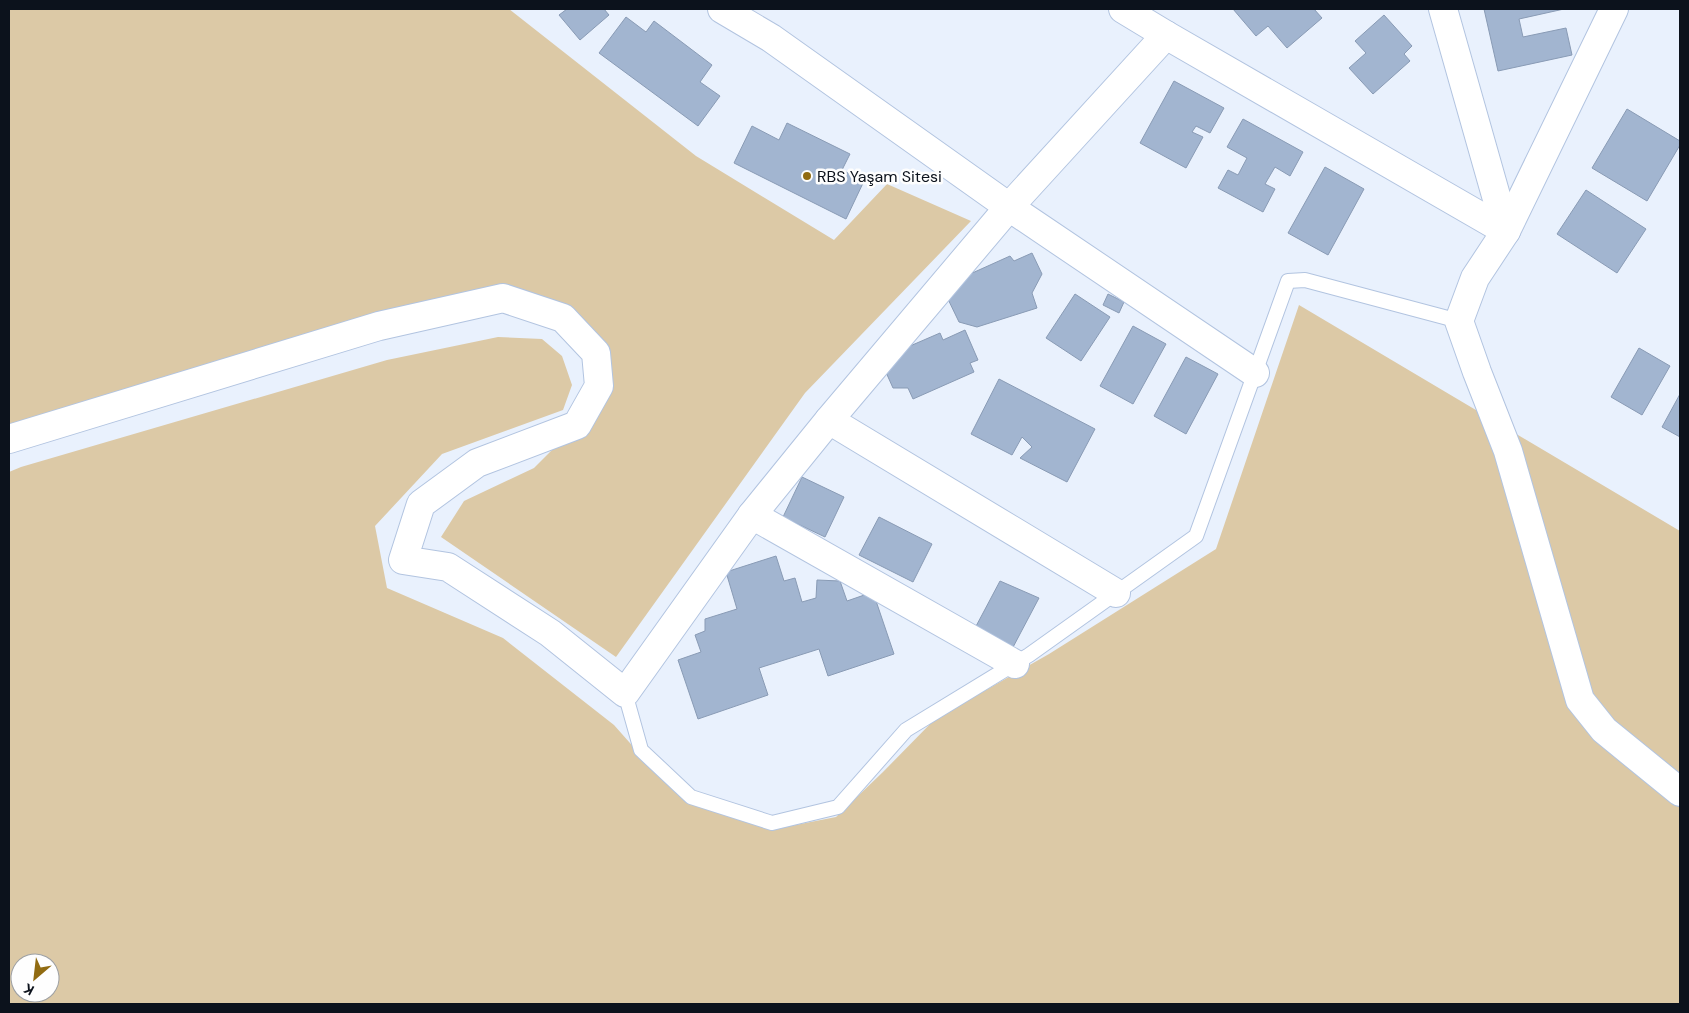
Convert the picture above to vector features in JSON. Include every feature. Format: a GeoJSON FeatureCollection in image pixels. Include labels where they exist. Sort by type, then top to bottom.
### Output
{"type":"FeatureCollection","features":[{"type":"Feature","properties":{"kind":"street"},"geometry":{"type":"LineString","coordinates":[[722,9],[771,38],[1010,207],[1255,373]]}},
{"type":"Feature","properties":{"kind":"street"},"geometry":{"type":"LineString","coordinates":[[1123,9],[1506,231]]}},
{"type":"Feature","properties":{"kind":"street"},"geometry":{"type":"LineString","coordinates":[[1443,9],[1506,231]]}},
{"type":"Feature","properties":{"kind":"street"},"geometry":{"type":"LineString","coordinates":[[1614,9],[1506,231],[1475,278],[1459,321],[1476,372],[1508,450],[1580,700],[1604,730],[1680,792]]}},
{"type":"Feature","properties":{"kind":"street"},"geometry":{"type":"LineString","coordinates":[[9,439],[379,326],[502,298],[563,318],[596,353],[598,386],[577,425],[477,463],[421,504],[403,560],[448,567],[550,633],[625,693],[752,515],[829,420],[1010,207],[1166,35]]}},
{"type":"Feature","properties":{"kind":"street"},"geometry":{"type":"LineString","coordinates":[[829,420],[1116,593]]}},
{"type":"Feature","properties":{"kind":"street"},"geometry":{"type":"LineString","coordinates":[[752,515],[1015,664]]}},
{"type":"Feature","properties":{"kind":"lane"},"geometry":{"type":"LineString","coordinates":[[625,693],[641,750],[690,797],[772,823],[838,807],[906,730],[1015,664],[1196,536],[1288,281],[1305,280],[1459,321]]}},
{"type":"Feature","properties":{"kind":"shaded area"},"geometry":{"type":"Polygon","coordinates":[[[9,9],[509,9],[696,156],[834,240],[887,184],[971,221],[805,393],[616,657],[441,537],[464,501],[534,468],[577,425],[596,353],[502,298],[9,439],[9,9]]]}},
{"type":"Feature","properties":{"kind":"shaded area"},"geometry":{"type":"Polygon","coordinates":[[[1299,305],[1680,531],[1680,1004],[9,1004],[9,472],[21,467],[387,360],[498,337],[542,339],[562,356],[572,385],[563,410],[442,454],[375,526],[387,588],[503,638],[614,725],[645,760],[687,802],[770,830],[836,817],[935,719],[1049,654],[1216,549],[1299,305]]]}},
{"type":"Feature","properties":{"kind":"building"},"geometry":{"type":"Polygon","coordinates":[[[567,9],[604,9],[609,15],[580,40],[559,15],[567,9]]]}},
{"type":"Feature","properties":{"kind":"building"},"geometry":{"type":"Polygon","coordinates":[[[1233,9],[1314,9],[1322,18],[1287,48],[1268,26],[1256,36],[1233,9]]]}},
{"type":"Feature","properties":{"kind":"building"},"geometry":{"type":"Polygon","coordinates":[[[1484,9],[1564,9],[1519,19],[1523,37],[1566,28],[1572,55],[1498,71],[1484,9]]]}},
{"type":"Feature","properties":{"kind":"building"},"geometry":{"type":"Polygon","coordinates":[[[1384,15],[1412,46],[1404,54],[1410,61],[1373,94],[1349,68],[1366,53],[1355,41],[1384,15]]]}},
{"type":"Feature","properties":{"kind":"building"},"geometry":{"type":"Polygon","coordinates":[[[626,17],[646,32],[654,21],[712,65],[700,82],[720,96],[698,126],[599,53],[626,17]]]}},
{"type":"Feature","properties":{"kind":"building"},"geometry":{"type":"Polygon","coordinates":[[[1174,81],[1224,108],[1210,133],[1196,126],[1192,132],[1203,137],[1186,168],[1140,143],[1174,81]]]}},
{"type":"Feature","properties":{"kind":"building"},"geometry":{"type":"Polygon","coordinates":[[[1627,109],[1680,141],[1680,145],[1647,201],[1592,168],[1627,109]]]}},
{"type":"Feature","properties":{"kind":"building"},"geometry":{"type":"Polygon","coordinates":[[[1243,119],[1303,152],[1290,176],[1275,167],[1265,184],[1275,189],[1263,212],[1218,188],[1228,170],[1238,175],[1247,158],[1227,147],[1243,119]]]}},
{"type":"Feature","properties":{"kind":"building","name":"RBS Yaşam Sitesi"},"geometry":{"type":"Polygon","coordinates":[[[787,123],[850,154],[842,170],[864,181],[846,219],[734,163],[752,126],[779,140],[787,123]]]}},
{"type":"Feature","properties":{"kind":"building"},"geometry":{"type":"Polygon","coordinates":[[[1325,167],[1364,189],[1328,255],[1288,233],[1325,167]]]}},
{"type":"Feature","properties":{"kind":"building"},"geometry":{"type":"Polygon","coordinates":[[[1586,190],[1646,229],[1617,273],[1557,234],[1586,190]]]}},
{"type":"Feature","properties":{"kind":"building"},"geometry":{"type":"Polygon","coordinates":[[[1032,253],[1042,274],[1032,293],[1037,308],[977,327],[959,322],[946,295],[959,279],[1010,256],[1014,261],[1032,253]]]}},
{"type":"Feature","properties":{"kind":"building"},"geometry":{"type":"Polygon","coordinates":[[[1075,294],[1110,317],[1081,361],[1046,338],[1075,294]]]}},
{"type":"Feature","properties":{"kind":"building"},"geometry":{"type":"Polygon","coordinates":[[[1108,294],[1124,302],[1119,313],[1103,305],[1108,294]]]}},
{"type":"Feature","properties":{"kind":"building"},"geometry":{"type":"Polygon","coordinates":[[[1133,326],[1166,344],[1133,404],[1100,386],[1133,326]]]}},
{"type":"Feature","properties":{"kind":"building"},"geometry":{"type":"Polygon","coordinates":[[[965,330],[978,360],[970,363],[974,372],[913,399],[908,388],[893,388],[880,359],[940,333],[943,340],[965,330]]]}},
{"type":"Feature","properties":{"kind":"building"},"geometry":{"type":"Polygon","coordinates":[[[1639,348],[1670,366],[1642,415],[1611,397],[1639,348]]]}},
{"type":"Feature","properties":{"kind":"building"},"geometry":{"type":"Polygon","coordinates":[[[1186,357],[1218,374],[1186,434],[1154,416],[1186,357]]]}},
{"type":"Feature","properties":{"kind":"building"},"geometry":{"type":"Polygon","coordinates":[[[999,379],[1095,429],[1067,482],[1020,458],[1032,447],[1022,437],[1012,455],[971,434],[999,379]]]}},
{"type":"Feature","properties":{"kind":"building"},"geometry":{"type":"Polygon","coordinates":[[[1680,394],[1680,437],[1662,427],[1680,394]]]}},
{"type":"Feature","properties":{"kind":"building"},"geometry":{"type":"Polygon","coordinates":[[[802,477],[844,497],[825,537],[783,517],[802,477]]]}},
{"type":"Feature","properties":{"kind":"building"},"geometry":{"type":"Polygon","coordinates":[[[879,517],[932,544],[913,582],[859,555],[879,517]]]}},
{"type":"Feature","properties":{"kind":"building"},"geometry":{"type":"Polygon","coordinates":[[[776,556],[784,581],[795,578],[802,602],[816,598],[817,580],[840,581],[847,601],[873,592],[894,654],[828,676],[819,649],[759,668],[768,695],[698,719],[678,660],[701,652],[695,635],[705,631],[705,619],[737,609],[726,572],[776,556]]]}},
{"type":"Feature","properties":{"kind":"building"},"geometry":{"type":"Polygon","coordinates":[[[1000,581],[1039,598],[1011,651],[974,630],[1000,581]]]}},
{"type":"Feature","properties":{"kind":"place","name":"RBS Yaşam Sitesi"},"geometry":{"type":"Point","coordinates":[807,176]}}]}
